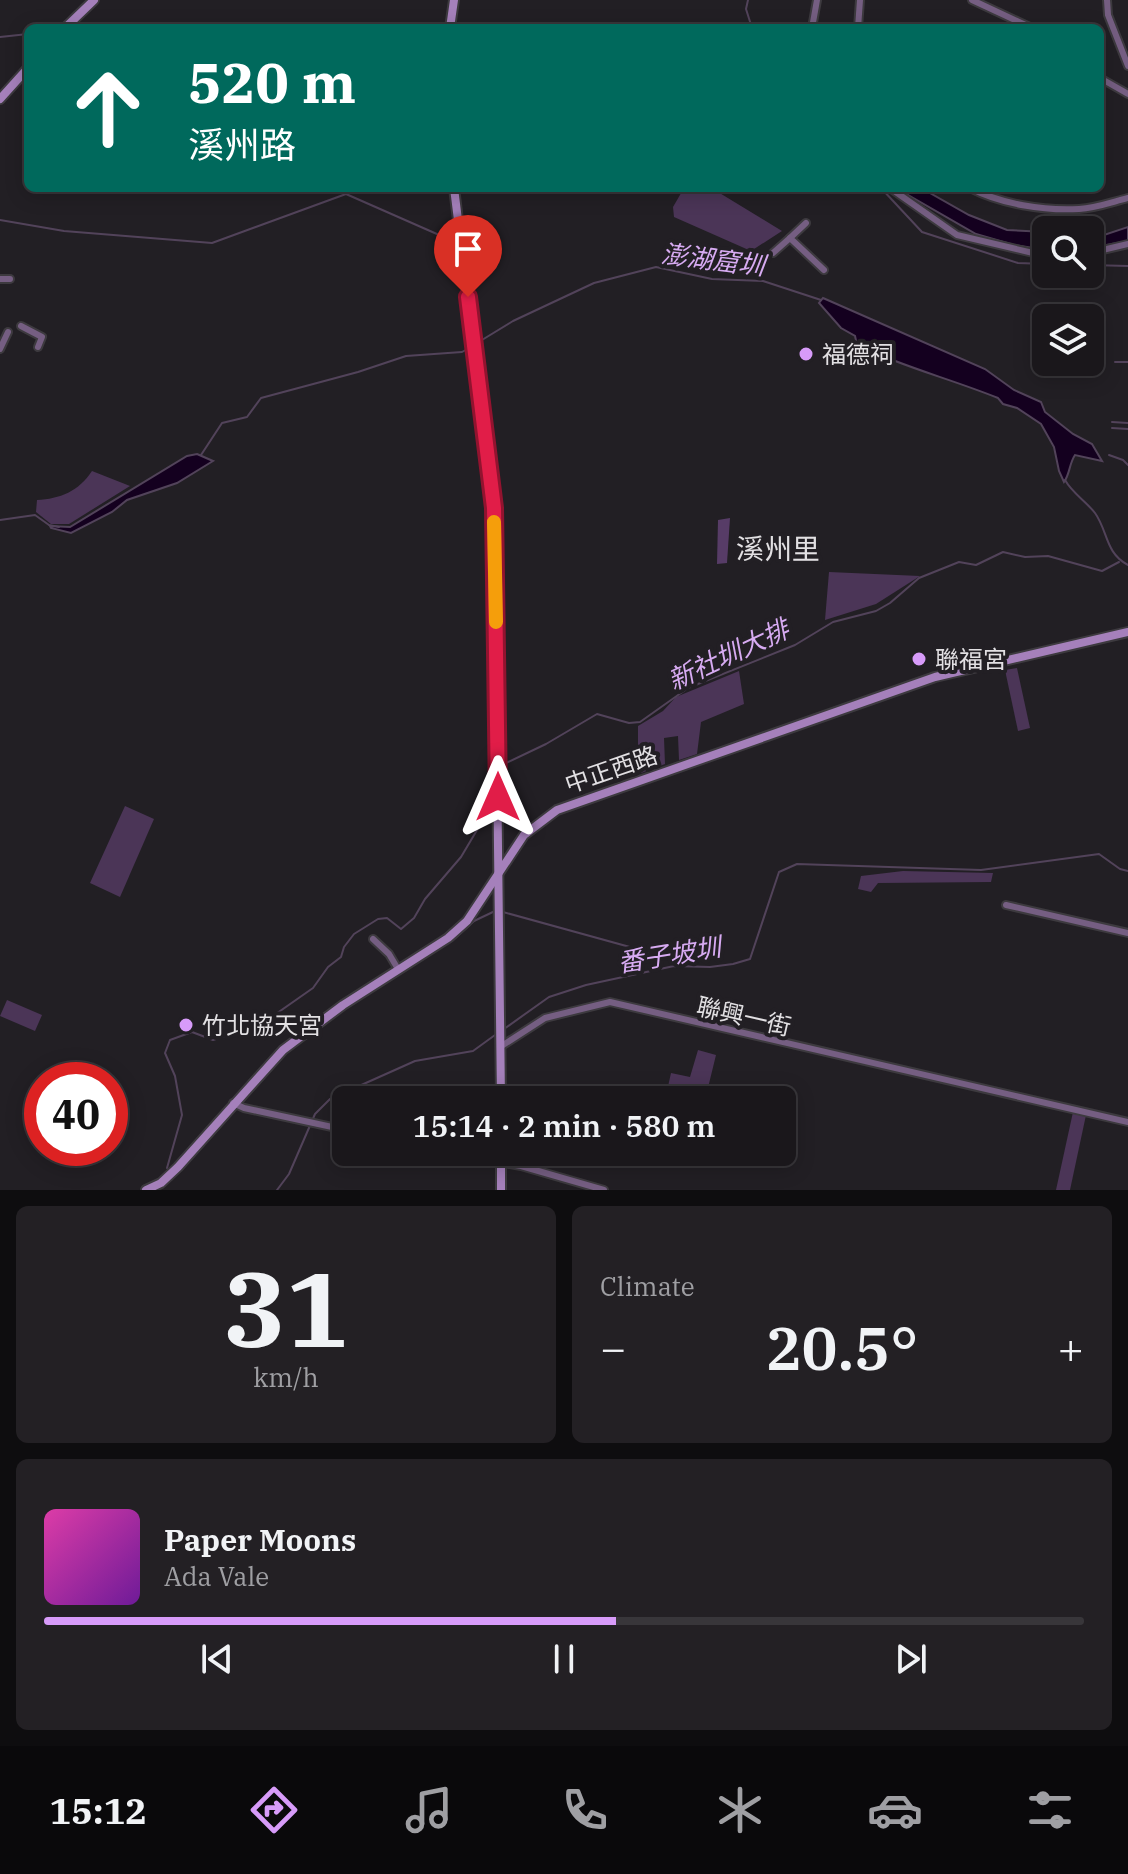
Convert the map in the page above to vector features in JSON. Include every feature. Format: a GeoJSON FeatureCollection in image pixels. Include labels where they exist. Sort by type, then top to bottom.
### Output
{"type":"FeatureCollection","features":[{"type":"Feature","properties":{"kind":"main road"},"geometry":{"type":"LineString","coordinates":[[69,24],[94,0]]}},
{"type":"Feature","properties":{"kind":"main road"},"geometry":{"type":"LineString","coordinates":[[451,24],[454,0]]}},
{"type":"Feature","properties":{"kind":"main road"},"geometry":{"type":"LineString","coordinates":[[0,99],[24,72]]}},
{"type":"Feature","properties":{"kind":"main road"},"geometry":{"type":"LineString","coordinates":[[455,192],[493,498],[501,1086]]}},
{"type":"Feature","properties":{"kind":"main road","name":"中正西路"},"geometry":{"type":"LineString","coordinates":[[146,1190],[161,1183],[178,1167],[233,1103],[300,1036],[448,938],[467,921],[524,835],[568,804],[935,677],[1128,632]]}},
{"type":"Feature","properties":{"kind":"main road"},"geometry":{"type":"LineString","coordinates":[[501,1166],[501,1190]]}},
{"type":"Feature","properties":{"kind":"street"},"geometry":{"type":"LineString","coordinates":[[813,24],[817,0]]}},
{"type":"Feature","properties":{"kind":"street"},"geometry":{"type":"LineString","coordinates":[[858,24],[860,0]]}},
{"type":"Feature","properties":{"kind":"street"},"geometry":{"type":"LineString","coordinates":[[972,0],[1023,24]]}},
{"type":"Feature","properties":{"kind":"street"},"geometry":{"type":"LineString","coordinates":[[1107,0],[1108,15],[1128,66]]}},
{"type":"Feature","properties":{"kind":"street"},"geometry":{"type":"LineString","coordinates":[[1104,80],[1128,94]]}},
{"type":"Feature","properties":{"kind":"street"},"geometry":{"type":"LineString","coordinates":[[896,192],[957,235],[1032,253]]}},
{"type":"Feature","properties":{"kind":"street"},"geometry":{"type":"LineString","coordinates":[[983,192],[1017,203],[1079,209],[1128,198]]}},
{"type":"Feature","properties":{"kind":"street"},"geometry":{"type":"LineString","coordinates":[[773,253],[806,223]]}},
{"type":"Feature","properties":{"kind":"street"},"geometry":{"type":"LineString","coordinates":[[790,238],[824,270]]}},
{"type":"Feature","properties":{"kind":"street"},"geometry":{"type":"LineString","coordinates":[[1104,250],[1128,244]]}},
{"type":"Feature","properties":{"kind":"street"},"geometry":{"type":"LineString","coordinates":[[0,279],[10,279]]}},
{"type":"Feature","properties":{"kind":"street"},"geometry":{"type":"LineString","coordinates":[[21,326],[42,337],[38,347]]}},
{"type":"Feature","properties":{"kind":"street"},"geometry":{"type":"LineString","coordinates":[[0,349],[8,332]]}},
{"type":"Feature","properties":{"kind":"street"},"geometry":{"type":"LineString","coordinates":[[1006,905],[1128,933]]}},
{"type":"Feature","properties":{"kind":"street"},"geometry":{"type":"LineString","coordinates":[[373,939],[389,954],[398,969]]}},
{"type":"Feature","properties":{"kind":"street","name":"聯興一街"},"geometry":{"type":"LineString","coordinates":[[500,1047],[545,1018],[610,1002],[1128,1122]]}},
{"type":"Feature","properties":{"kind":"street"},"geometry":{"type":"LineString","coordinates":[[233,1103],[332,1127]]}},
{"type":"Feature","properties":{"kind":"street"},"geometry":{"type":"LineString","coordinates":[[521,1166],[604,1190]]}},
{"type":"Feature","properties":{"kind":"shaded area"},"geometry":{"type":"Polygon","coordinates":[[[682,192],[718,192],[782,231],[751,251],[674,217],[673,207],[682,192]]]}},
{"type":"Feature","properties":{"kind":"shaded area"},"geometry":{"type":"Polygon","coordinates":[[[903,192],[928,192],[969,215],[1007,230],[1032,231],[1032,248],[976,234],[903,192]]]}},
{"type":"Feature","properties":{"kind":"shaded area"},"geometry":{"type":"Polygon","coordinates":[[[1128,227],[1128,241],[1104,245],[1104,235],[1128,227]]]}},
{"type":"Feature","properties":{"kind":"shaded area"},"geometry":{"type":"Polygon","coordinates":[[[823,298],[985,369],[1014,390],[1041,402],[1045,412],[1073,434],[1092,444],[1102,461],[1075,455],[1064,482],[1054,447],[1041,424],[1017,408],[1003,404],[998,398],[857,345],[855,336],[841,328],[819,303],[823,298]]]}},
{"type":"Feature","properties":{"kind":"shaded area"},"geometry":{"type":"Polygon","coordinates":[[[197,454],[213,461],[177,483],[127,500],[112,512],[71,533],[50,526],[70,527],[187,456],[197,454]]]}},
{"type":"Feature","properties":{"kind":"shaded area"},"geometry":{"type":"Polygon","coordinates":[[[92,471],[130,486],[69,524],[51,524],[36,512],[37,500],[68,493],[92,471]]]}},
{"type":"Feature","properties":{"kind":"shaded area"},"geometry":{"type":"Polygon","coordinates":[[[730,518],[727,563],[717,564],[718,520],[730,518]]]}},
{"type":"Feature","properties":{"kind":"shaded area"},"geometry":{"type":"Polygon","coordinates":[[[829,572],[920,576],[876,604],[825,620],[829,572]]]}},
{"type":"Feature","properties":{"kind":"shaded area"},"geometry":{"type":"Polygon","coordinates":[[[1017,668],[1030,728],[1018,731],[1005,670],[1017,668]]]}},
{"type":"Feature","properties":{"kind":"shaded area"},"geometry":{"type":"Polygon","coordinates":[[[739,671],[744,704],[701,722],[697,754],[679,760],[678,736],[664,738],[665,764],[641,773],[638,764],[638,726],[663,711],[676,697],[739,671]]]}},
{"type":"Feature","properties":{"kind":"shaded area"},"geometry":{"type":"Polygon","coordinates":[[[125,806],[154,819],[120,897],[90,883],[125,806]]]}},
{"type":"Feature","properties":{"kind":"shaded area"},"geometry":{"type":"Polygon","coordinates":[[[903,871],[993,873],[991,882],[878,883],[871,892],[858,889],[861,876],[903,871]]]}},
{"type":"Feature","properties":{"kind":"shaded area"},"geometry":{"type":"Polygon","coordinates":[[[7,1000],[42,1015],[35,1031],[0,1016],[7,1000]]]}},
{"type":"Feature","properties":{"kind":"shaded area"},"geometry":{"type":"Polygon","coordinates":[[[698,1050],[716,1055],[708,1086],[668,1086],[671,1073],[690,1077],[698,1050]]]}},
{"type":"Feature","properties":{"kind":"shaded area"},"geometry":{"type":"Polygon","coordinates":[[[1073,1112],[1086,1115],[1070,1190],[1056,1190],[1073,1112]]]}},
{"type":"Feature","properties":{"kind":"waterway"},"geometry":{"type":"LineString","coordinates":[[748,0],[746,9],[751,24]]}},
{"type":"Feature","properties":{"kind":"waterway"},"geometry":{"type":"LineString","coordinates":[[0,37],[24,34]]}},
{"type":"Feature","properties":{"kind":"waterway"},"geometry":{"type":"LineString","coordinates":[[885,192],[922,232],[1018,263],[1032,264]]}},
{"type":"Feature","properties":{"kind":"waterway"},"geometry":{"type":"LineString","coordinates":[[0,220],[64,231],[212,243],[346,194],[446,238]]}},
{"type":"Feature","properties":{"kind":"waterway"},"geometry":{"type":"LineString","coordinates":[[1104,265],[1128,266]]}},
{"type":"Feature","properties":{"kind":"waterway","name":"澎湖窟圳"},"geometry":{"type":"LineString","coordinates":[[477,343],[513,321],[594,283],[656,267],[712,279],[763,281],[821,300]]}},
{"type":"Feature","properties":{"kind":"waterway","name":"澎湖窟圳"},"geometry":{"type":"LineString","coordinates":[[201,455],[222,423],[247,417],[261,398],[406,356],[462,352],[471,347]]}},
{"type":"Feature","properties":{"kind":"waterway"},"geometry":{"type":"LineString","coordinates":[[1115,362],[1128,362]]}},
{"type":"Feature","properties":{"kind":"waterway"},"geometry":{"type":"LineString","coordinates":[[1112,422],[1128,423]]}},
{"type":"Feature","properties":{"kind":"waterway"},"geometry":{"type":"LineString","coordinates":[[1112,428],[1128,429]]}},
{"type":"Feature","properties":{"kind":"waterway"},"geometry":{"type":"LineString","coordinates":[[1109,455],[1128,465]]}},
{"type":"Feature","properties":{"kind":"waterway","name":"澎湖窟圳"},"geometry":{"type":"LineString","coordinates":[[1065,480],[1095,513],[1111,548],[1128,565]]}},
{"type":"Feature","properties":{"kind":"waterway","name":"澎湖窟圳"},"geometry":{"type":"LineString","coordinates":[[0,520],[35,515],[49,525],[59,527]]}},
{"type":"Feature","properties":{"kind":"waterway","name":"新社圳大排"},"geometry":{"type":"LineString","coordinates":[[500,766],[597,714],[629,723],[640,722],[688,688],[795,645],[833,622],[876,611],[919,578],[959,562],[976,565],[1003,552],[1025,557],[1048,556],[1102,571],[1119,562]]}},
{"type":"Feature","properties":{"kind":"waterway","name":"新社圳大排"},"geometry":{"type":"LineString","coordinates":[[247,1030],[263,1023],[313,988],[328,967],[341,957],[354,934],[378,919],[387,918],[401,929],[414,918],[425,899],[461,857],[480,825],[490,795],[494,769]]}},
{"type":"Feature","properties":{"kind":"waterway","name":"番子坡圳"},"geometry":{"type":"LineString","coordinates":[[504,1029],[549,997],[586,985],[674,966],[710,967],[750,959],[779,872],[797,864],[981,870],[1099,854],[1128,871]]}},
{"type":"Feature","properties":{"kind":"waterway"},"geometry":{"type":"LineString","coordinates":[[452,941],[474,921],[495,911]]}},
{"type":"Feature","properties":{"kind":"waterway"},"geometry":{"type":"LineString","coordinates":[[503,912],[648,952]]}},
{"type":"Feature","properties":{"kind":"waterway","name":"新社圳大排"},"geometry":{"type":"LineString","coordinates":[[167,1168],[182,1115],[175,1076],[165,1053],[170,1040],[192,1032],[213,1040],[234,1033]]}},
{"type":"Feature","properties":{"kind":"waterway","name":"番子坡圳"},"geometry":{"type":"LineString","coordinates":[[277,1190],[289,1174],[315,1114],[330,1099],[415,1061],[473,1051],[495,1035]]}},
{"type":"Feature","properties":{"kind":"waterway"},"geometry":{"type":"LineString","coordinates":[[171,1180],[213,1133]]}},
{"type":"Feature","properties":{"kind":"slow traffic"},"geometry":{"type":"LineString","coordinates":[[494,522],[496,622]]}},
{"type":"Feature","properties":{"kind":"place","name":"福德祠"},"geometry":{"type":"Point","coordinates":[806,354]}},
{"type":"Feature","properties":{"kind":"place","name":"聯福宮"},"geometry":{"type":"Point","coordinates":[919,659]}},
{"type":"Feature","properties":{"kind":"place","name":"竹北協天宮"},"geometry":{"type":"Point","coordinates":[186,1025]}},
{"type":"Feature","properties":{"kind":"district","name":"溪州里"},"geometry":{"type":"Point","coordinates":[778,548]}},
{"type":"Feature","properties":{"kind":"route"},"geometry":{"type":"LineString","coordinates":[[468,297],[493,487],[498,797]]}}]}
